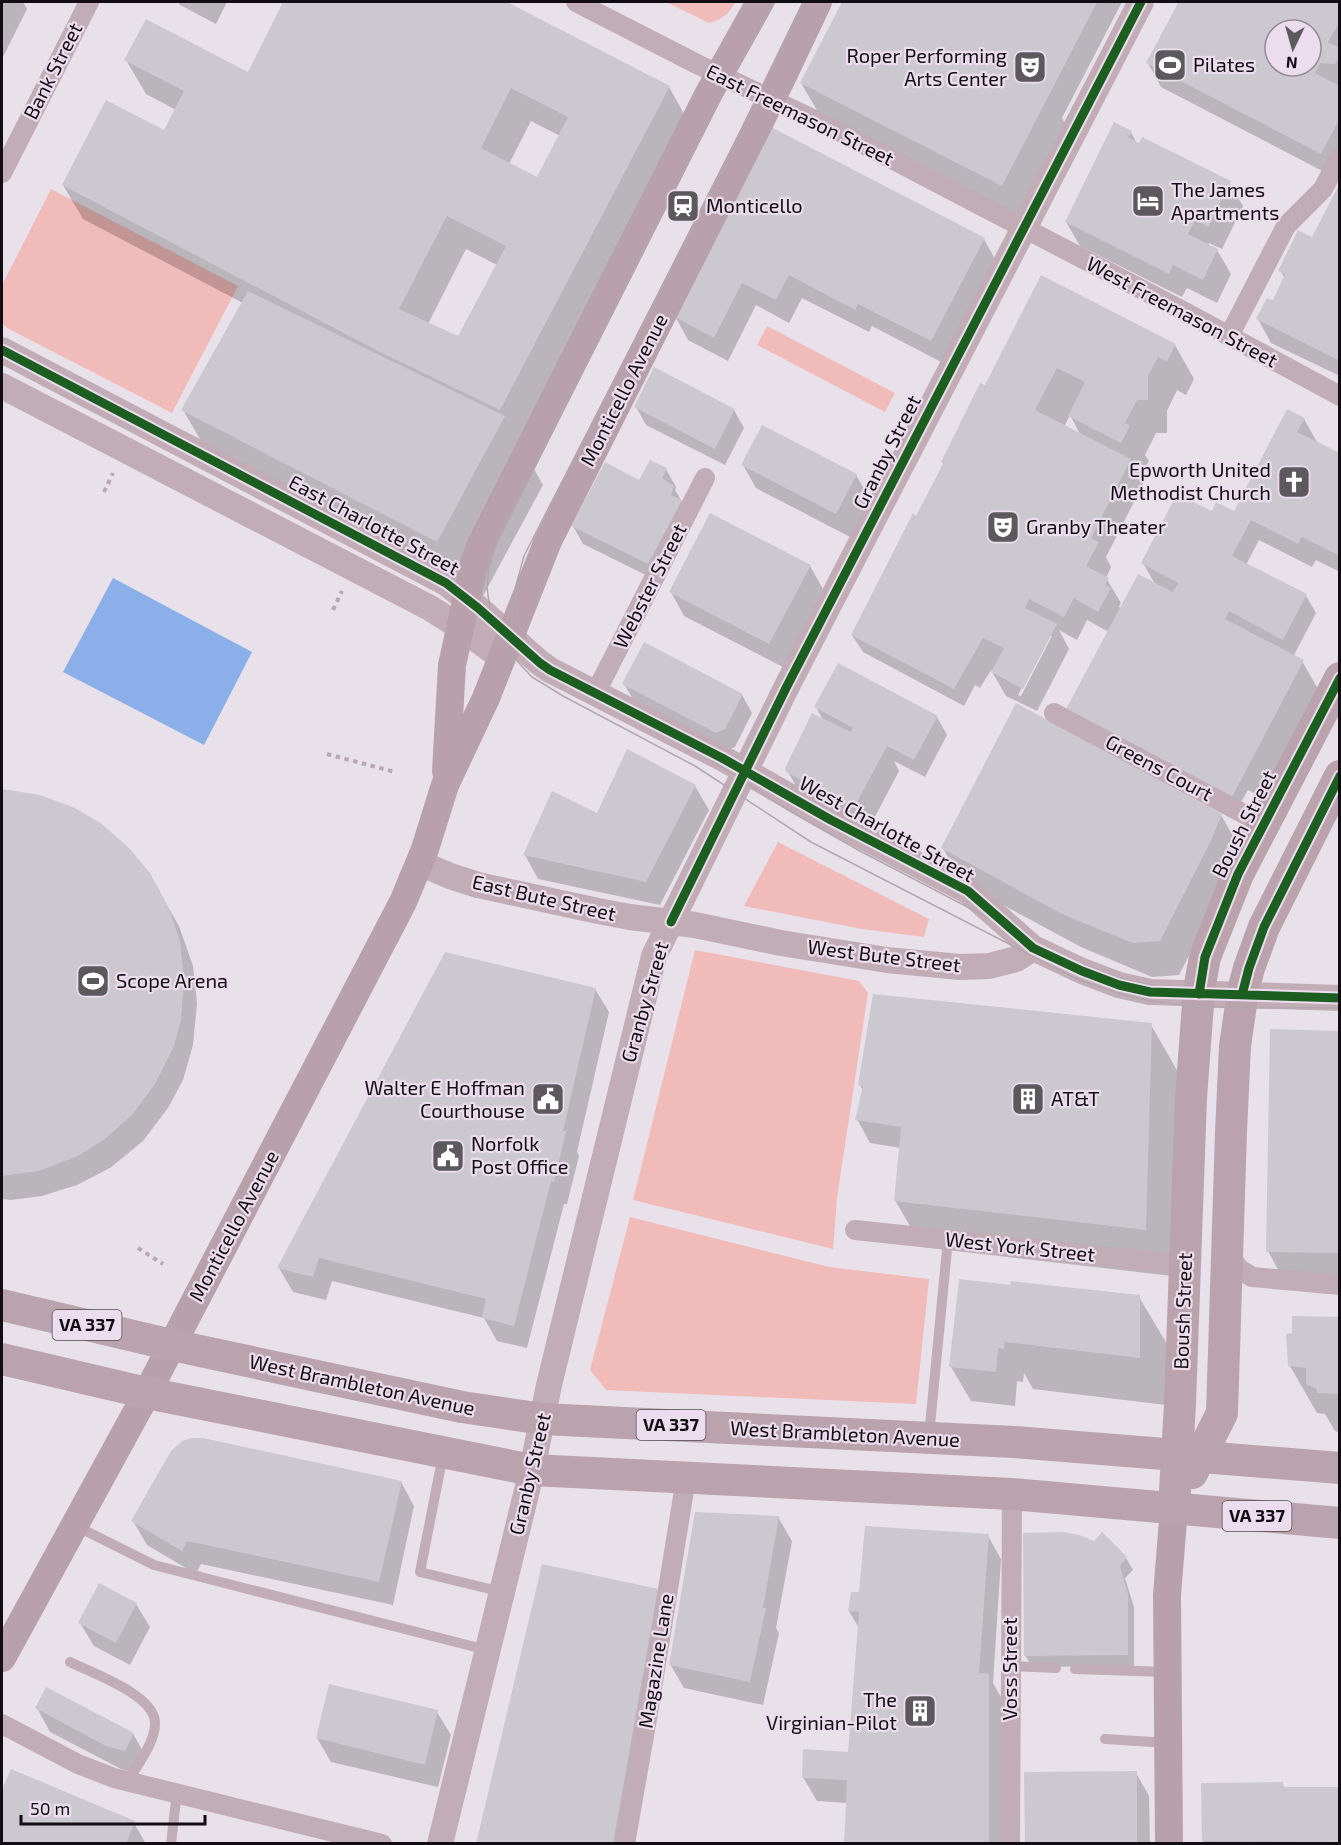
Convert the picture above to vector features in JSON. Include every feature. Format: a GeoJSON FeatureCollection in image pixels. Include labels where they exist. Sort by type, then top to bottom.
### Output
{"type":"FeatureCollection","features":[{"type":"Feature","properties":{"kind":"main road","name":"Monticello Avenue"},"geometry":{"type":"LineString","coordinates":[[445,784],[452,665],[475,561],[488,529],[719,75],[760,2]]}},
{"type":"Feature","properties":{"kind":"main road","name":"Monticello Avenue"},"geometry":{"type":"LineString","coordinates":[[2,1658],[147,1393],[398,912],[420,863],[445,784],[506,648],[548,541],[771,100],[818,2]]}},
{"type":"Feature","properties":{"kind":"main road","name":"Boush Street"},"geometry":{"type":"LineString","coordinates":[[1169,1844],[1167,1595],[1174,1508],[1188,1456],[1185,1265],[1189,1138],[1199,994],[1205,957],[1238,874],[1340,678]]}},
{"type":"Feature","properties":{"kind":"main road","name":"Boush Street"},"geometry":{"type":"LineString","coordinates":[[1188,1456],[1222,1413],[1233,1079],[1242,995],[1264,927],[1340,776]]}},
{"type":"Feature","properties":{"kind":"main road","name":"West Brambleton Avenue"},"geometry":{"type":"LineString","coordinates":[[2,1305],[172,1345],[462,1407],[543,1419],[1014,1442],[1340,1468]]}},
{"type":"Feature","properties":{"kind":"main road","name":"VA 337"},"geometry":{"type":"LineString","coordinates":[[2,1359],[147,1393],[532,1470],[1012,1494],[1340,1523]]}},
{"type":"Feature","properties":{"kind":"street","name":"Bank Street"},"geometry":{"type":"LineString","coordinates":[[2,173],[89,2]]}},
{"type":"Feature","properties":{"kind":"street","name":"East Freemason Street"},"geometry":{"type":"LineString","coordinates":[[576,2],[719,75],[840,132],[1024,229]]}},
{"type":"Feature","properties":{"kind":"street","name":"Granby Street"},"geometry":{"type":"LineString","coordinates":[[440,1844],[532,1470],[549,1385],[654,956],[787,686],[1141,2]]}},
{"type":"Feature","properties":{"kind":"street"},"geometry":{"type":"LineString","coordinates":[[1229,336],[1286,226],[1323,189],[1340,156]]}},
{"type":"Feature","properties":{"kind":"street","name":"West Freemason Street"},"geometry":{"type":"LineString","coordinates":[[1024,229],[1340,396]]}},
{"type":"Feature","properties":{"kind":"street","name":"East Charlotte Street"},"geometry":{"type":"LineString","coordinates":[[2,350],[436,578],[467,598],[506,648]]}},
{"type":"Feature","properties":{"kind":"street","name":"East Charlotte Street"},"geometry":{"type":"LineString","coordinates":[[2,386],[430,608],[460,627],[540,663],[595,694],[746,771]]}},
{"type":"Feature","properties":{"kind":"street","name":"Webster Street"},"geometry":{"type":"LineString","coordinates":[[595,694],[705,478]]}},
{"type":"Feature","properties":{"kind":"street","name":"Greens Court"},"geometry":{"type":"LineString","coordinates":[[1054,713],[1263,824]]}},
{"type":"Feature","properties":{"kind":"street","name":"West Charlotte Street"},"geometry":{"type":"LineString","coordinates":[[746,771],[831,819],[968,891],[1033,948]]}},
{"type":"Feature","properties":{"kind":"street","name":"East Bute Street"},"geometry":{"type":"LineString","coordinates":[[420,863],[450,876],[485,886],[630,917],[671,922]]}},
{"type":"Feature","properties":{"kind":"street","name":"West Bute Street"},"geometry":{"type":"LineString","coordinates":[[671,922],[851,954],[960,967],[1004,963],[1033,948]]}},
{"type":"Feature","properties":{"kind":"street"},"geometry":{"type":"LineString","coordinates":[[1033,948],[1074,968],[1119,985],[1150,992],[1340,998]]}},
{"type":"Feature","properties":{"kind":"street","name":"West York Street"},"geometry":{"type":"LineString","coordinates":[[855,1230],[1185,1265]]}},
{"type":"Feature","properties":{"kind":"street"},"geometry":{"type":"LineString","coordinates":[[1227,1247],[1238,1268],[1247,1275],[1330,1285]]}},
{"type":"Feature","properties":{"kind":"street","name":"Magazine Lane"},"geometry":{"type":"LineString","coordinates":[[625,1844],[686,1478]]}},
{"type":"Feature","properties":{"kind":"street","name":"Voss Street"},"geometry":{"type":"LineString","coordinates":[[1010,1844],[1012,1494]]}},
{"type":"Feature","properties":{"kind":"street"},"geometry":{"type":"LineString","coordinates":[[2,1724],[78,1764],[128,1781],[382,1844]]}},
{"type":"Feature","properties":{"kind":"lane"},"geometry":{"type":"LineString","coordinates":[[929,1438],[948,1239]]}},
{"type":"Feature","properties":{"kind":"lane"},"geometry":{"type":"LineString","coordinates":[[444,1452],[420,1572],[502,1593]]}},
{"type":"Feature","properties":{"kind":"lane"},"geometry":{"type":"LineString","coordinates":[[74,1526],[154,1565],[488,1650]]}},
{"type":"Feature","properties":{"kind":"lane"},"geometry":{"type":"LineString","coordinates":[[70,1662],[137,1695],[152,1709],[155,1722],[152,1739],[128,1781]]}},
{"type":"Feature","properties":{"kind":"lane"},"geometry":{"type":"LineString","coordinates":[[1010,1666],[1056,1668]]}},
{"type":"Feature","properties":{"kind":"lane"},"geometry":{"type":"LineString","coordinates":[[1075,1669],[1168,1672]]}},
{"type":"Feature","properties":{"kind":"lane"},"geometry":{"type":"LineString","coordinates":[[1105,1739],[1169,1743]]}},
{"type":"Feature","properties":{"kind":"lane"},"geometry":{"type":"LineString","coordinates":[[171,1844],[177,1792]]}},
{"type":"Feature","properties":{"kind":"path"},"geometry":{"type":"LineString","coordinates":[[104,492],[113,473]]}},
{"type":"Feature","properties":{"kind":"path"},"geometry":{"type":"LineString","coordinates":[[333,610],[342,591]]}},
{"type":"Feature","properties":{"kind":"path"},"geometry":{"type":"LineString","coordinates":[[327,754],[395,772]]}},
{"type":"Feature","properties":{"kind":"path"},"geometry":{"type":"LineString","coordinates":[[138,1248],[163,1264]]}},
{"type":"Feature","properties":{"kind":"shaded area"},"geometry":{"type":"Polygon","coordinates":[[[666,2],[735,2],[725,15],[709,23],[666,2]]]}},
{"type":"Feature","properties":{"kind":"shaded area"},"geometry":{"type":"Polygon","coordinates":[[[51,189],[238,286],[172,413],[7,328],[2,323],[2,285],[51,189]]]}},
{"type":"Feature","properties":{"kind":"shaded area"},"geometry":{"type":"Polygon","coordinates":[[[767,326],[895,393],[885,412],[757,345],[767,326]]]}},
{"type":"Feature","properties":{"kind":"shaded area"},"geometry":{"type":"Polygon","coordinates":[[[778,842],[929,919],[924,937],[862,929],[744,906],[778,842]]]}},
{"type":"Feature","properties":{"kind":"shaded area"},"geometry":{"type":"Polygon","coordinates":[[[695,950],[859,981],[868,993],[837,1198],[833,1249],[633,1200],[695,950]]]}},
{"type":"Feature","properties":{"kind":"shaded area"},"geometry":{"type":"Polygon","coordinates":[[[630,1217],[829,1267],[929,1279],[916,1404],[606,1390],[590,1370],[630,1217]]]}},
{"type":"Feature","properties":{"kind":"water"},"geometry":{"type":"Polygon","coordinates":[[[113,578],[252,652],[204,745],[63,672],[113,578]]]}},
{"type":"Feature","properties":{"kind":"building"},"geometry":{"type":"Polygon","coordinates":[[[283,2],[507,2],[670,86],[500,410],[378,351],[62,185],[106,100],[164,130],[184,91],[124,60],[146,19],[248,72],[283,2]],[[511,88],[481,148],[537,177],[568,117],[511,88]],[[447,216],[399,309],[458,336],[506,246],[447,216]]]}},
{"type":"Feature","properties":{"kind":"building"},"geometry":{"type":"Polygon","coordinates":[[[842,2],[1097,2],[1002,186],[800,83],[842,2]]]}},
{"type":"Feature","properties":{"kind":"building"},"geometry":{"type":"Polygon","coordinates":[[[1340,2],[1340,21],[1328,42],[1340,48],[1340,56],[1335,64],[1323,63],[1323,18],[1263,18],[1263,78],[1323,77],[1340,86],[1340,118],[1321,154],[1146,63],[1178,3],[1340,2]]]}},
{"type":"Feature","properties":{"kind":"building","name":"The James Apartments"},"geometry":{"type":"Polygon","coordinates":[[[1114,122],[1132,131],[1128,137],[1139,143],[1142,137],[1231,181],[1208,227],[1195,220],[1188,234],[1218,249],[1203,280],[1173,265],[1169,274],[1065,222],[1114,122]]]}},
{"type":"Feature","properties":{"kind":"building"},"geometry":{"type":"Polygon","coordinates":[[[771,127],[985,238],[931,341],[858,304],[855,310],[789,275],[776,300],[742,283],[714,338],[673,316],[771,127]]]}},
{"type":"Feature","properties":{"kind":"building"},"geometry":{"type":"Polygon","coordinates":[[[1340,183],[1340,361],[1256,319],[1267,298],[1273,300],[1285,274],[1278,271],[1298,230],[1312,237],[1340,183]]]}},
{"type":"Feature","properties":{"kind":"building"},"geometry":{"type":"Polygon","coordinates":[[[1041,275],[1176,344],[1167,361],[1158,357],[1148,376],[1148,400],[1137,400],[1125,423],[1130,426],[1121,443],[1068,416],[1085,382],[1057,368],[1035,410],[1131,459],[1091,538],[1099,542],[1086,566],[1109,578],[1105,585],[1111,588],[1098,612],[1074,598],[1064,617],[1029,599],[1025,608],[1057,624],[1023,689],[991,672],[1004,648],[983,638],[954,689],[851,635],[913,513],[916,516],[944,462],[941,462],[980,383],[985,385],[1041,275]]]}},
{"type":"Feature","properties":{"kind":"building"},"geometry":{"type":"Polygon","coordinates":[[[248,291],[505,416],[437,542],[181,410],[248,291]]]}},
{"type":"Feature","properties":{"kind":"building"},"geometry":{"type":"Polygon","coordinates":[[[654,367],[735,409],[715,449],[634,407],[654,367]]]}},
{"type":"Feature","properties":{"kind":"building"},"geometry":{"type":"Polygon","coordinates":[[[1287,409],[1305,418],[1297,432],[1340,453],[1340,556],[1302,537],[1298,544],[1251,520],[1232,556],[1307,594],[1283,640],[1229,611],[1225,619],[1304,660],[1231,799],[1064,713],[1138,574],[1173,592],[1178,583],[1141,563],[1177,494],[1212,511],[1216,502],[1234,511],[1287,409]]]}},
{"type":"Feature","properties":{"kind":"building"},"geometry":{"type":"Polygon","coordinates":[[[762,425],[857,474],[836,514],[741,465],[762,425]]]}},
{"type":"Feature","properties":{"kind":"building"},"geometry":{"type":"Polygon","coordinates":[[[650,460],[667,468],[662,478],[674,486],[671,495],[682,500],[648,564],[571,526],[605,462],[639,480],[650,460]]]}},
{"type":"Feature","properties":{"kind":"building"},"geometry":{"type":"Polygon","coordinates":[[[710,513],[811,565],[769,644],[669,592],[710,513]]]}},
{"type":"Feature","properties":{"kind":"building"},"geometry":{"type":"Polygon","coordinates":[[[644,642],[743,694],[725,729],[716,733],[622,684],[644,642]]]}},
{"type":"Feature","properties":{"kind":"building"},"geometry":{"type":"Polygon","coordinates":[[[838,663],[938,716],[914,760],[887,746],[854,808],[786,772],[785,768],[812,713],[851,732],[853,728],[814,707],[838,663]]]}},
{"type":"Feature","properties":{"kind":"building"},"geometry":{"type":"Polygon","coordinates":[[[1016,703],[1222,814],[1211,841],[1160,941],[1132,943],[1060,913],[941,848],[1016,703]]]}},
{"type":"Feature","properties":{"kind":"building"},"geometry":{"type":"Polygon","coordinates":[[[627,749],[696,785],[646,882],[523,855],[552,791],[597,813],[627,749]]]}},
{"type":"Feature","properties":{"kind":"building","name":"Scope Arena"},"geometry":{"type":"Polygon","coordinates":[[[2,789],[40,795],[75,808],[102,824],[130,849],[150,873],[168,906],[180,941],[184,978],[181,1020],[174,1046],[155,1084],[133,1114],[105,1139],[78,1156],[39,1171],[2,1176],[2,789]]]}},
{"type":"Feature","properties":{"kind":"building","name":"Norfolk Post Office"},"geometry":{"type":"Polygon","coordinates":[[[445,952],[596,988],[563,1131],[566,1131],[554,1182],[551,1181],[514,1326],[482,1318],[486,1299],[319,1258],[313,1277],[277,1268],[445,952]]]}},
{"type":"Feature","properties":{"kind":"building","name":"AT&T"},"geometry":{"type":"Polygon","coordinates":[[[873,994],[1152,1023],[1146,1230],[894,1201],[901,1127],[855,1120],[863,1086],[858,1085],[873,994]]]}},
{"type":"Feature","properties":{"kind":"building"},"geometry":{"type":"Polygon","coordinates":[[[1270,1029],[1340,1031],[1340,1253],[1266,1252],[1270,1029]]]}},
{"type":"Feature","properties":{"kind":"building"},"geometry":{"type":"Polygon","coordinates":[[[959,1279],[1011,1285],[1010,1281],[1140,1295],[1140,1358],[1005,1342],[1004,1349],[998,1348],[996,1372],[949,1367],[959,1279]]]}},
{"type":"Feature","properties":{"kind":"building"},"geometry":{"type":"Polygon","coordinates":[[[1292,1316],[1340,1317],[1340,1394],[1317,1393],[1317,1389],[1306,1384],[1306,1368],[1288,1366],[1286,1334],[1292,1333],[1292,1316]]]}},
{"type":"Feature","properties":{"kind":"building"},"geometry":{"type":"Polygon","coordinates":[[[203,1438],[402,1481],[379,1582],[187,1541],[182,1551],[131,1521],[171,1451],[182,1441],[203,1438]]]}},
{"type":"Feature","properties":{"kind":"building"},"geometry":{"type":"Polygon","coordinates":[[[695,1512],[779,1516],[763,1608],[766,1608],[750,1682],[669,1665],[695,1512]]]}},
{"type":"Feature","properties":{"kind":"building","name":"The Virginian-Pilot"},"geometry":{"type":"Polygon","coordinates":[[[865,1526],[989,1534],[979,1673],[989,1674],[989,1844],[844,1844],[847,1780],[802,1778],[803,1749],[848,1752],[859,1612],[848,1611],[851,1592],[859,1592],[865,1526]]]}},
{"type":"Feature","properties":{"kind":"building"},"geometry":{"type":"Polygon","coordinates":[[[1063,1532],[1094,1541],[1102,1532],[1127,1557],[1120,1566],[1128,1594],[1128,1655],[1024,1656],[1023,1533],[1063,1532]]]}},
{"type":"Feature","properties":{"kind":"building"},"geometry":{"type":"Polygon","coordinates":[[[542,1564],[658,1589],[613,1844],[476,1844],[542,1564]]]}},
{"type":"Feature","properties":{"kind":"building"},"geometry":{"type":"Polygon","coordinates":[[[99,1583],[137,1603],[116,1643],[78,1623],[99,1583]]]}},
{"type":"Feature","properties":{"kind":"building"},"geometry":{"type":"Polygon","coordinates":[[[329,1684],[438,1710],[425,1765],[316,1738],[329,1684]]]}},
{"type":"Feature","properties":{"kind":"building"},"geometry":{"type":"Polygon","coordinates":[[[46,1687],[134,1733],[125,1751],[106,1746],[35,1708],[46,1687]]]}},
{"type":"Feature","properties":{"kind":"building"},"geometry":{"type":"Polygon","coordinates":[[[11,1769],[135,1821],[126,1844],[2,1844],[2,1790],[11,1769]]]}},
{"type":"Feature","properties":{"kind":"building"},"geometry":{"type":"Polygon","coordinates":[[[1137,1771],[1137,1844],[1025,1844],[1024,1772],[1137,1771]]]}},
{"type":"Feature","properties":{"kind":"building"},"geometry":{"type":"Polygon","coordinates":[[[1283,1782],[1283,1787],[1340,1787],[1340,1842],[1202,1841],[1201,1783],[1283,1782]]]}},
{"type":"Feature","properties":{"kind":"tram line"},"geometry":{"type":"LineString","coordinates":[[775,2],[720,100],[497,542],[489,567],[487,588],[492,621],[506,649],[532,677],[563,696],[695,766],[811,842],[1077,979],[1132,997],[1174,1004],[1221,1007],[1340,1008]]}},
{"type":"Feature","properties":{"kind":"tram line"},"geometry":{"type":"LineString","coordinates":[[803,2],[721,171],[524,556],[515,589],[518,620],[529,645],[550,670],[569,683],[699,752],[788,810],[860,851],[1048,949],[1087,966],[1120,978],[1182,989],[1340,993]]}},
{"type":"Feature","properties":{"kind":"cycle path"},"geometry":{"type":"LineString","coordinates":[[671,922],[787,686],[1141,2]]}},
{"type":"Feature","properties":{"kind":"cycle path"},"geometry":{"type":"LineString","coordinates":[[2,350],[446,583],[550,670],[722,758],[831,820],[968,891],[1033,948],[1119,985],[1150,992],[1340,998]]}},
{"type":"Feature","properties":{"kind":"cycle path"},"geometry":{"type":"LineString","coordinates":[[1199,994],[1205,957],[1238,874],[1340,678]]}},
{"type":"Feature","properties":{"kind":"cycle path"},"geometry":{"type":"LineString","coordinates":[[1243,991],[1264,927],[1340,776]]}},
{"type":"Feature","properties":{"kind":"place","name":"Pilates"},"geometry":{"type":"Point","coordinates":[1170,65]}},
{"type":"Feature","properties":{"kind":"place","name":"Roper Performing Arts Center"},"geometry":{"type":"Point","coordinates":[1030,67]}},
{"type":"Feature","properties":{"kind":"place","name":"The James Apartments"},"geometry":{"type":"Point","coordinates":[1148,201]}},
{"type":"Feature","properties":{"kind":"place","name":"Monticello"},"geometry":{"type":"Point","coordinates":[683,206]}},
{"type":"Feature","properties":{"kind":"place","name":"Epworth United Methodist Church"},"geometry":{"type":"Point","coordinates":[1294,482]}},
{"type":"Feature","properties":{"kind":"place","name":"Granby Theater"},"geometry":{"type":"Point","coordinates":[1003,527]}},
{"type":"Feature","properties":{"kind":"place","name":"Scope Arena"},"geometry":{"type":"Point","coordinates":[93,981]}},
{"type":"Feature","properties":{"kind":"place","name":"Walter E Hoffman Courthouse"},"geometry":{"type":"Point","coordinates":[548,1099]}},
{"type":"Feature","properties":{"kind":"place","name":"AT&T"},"geometry":{"type":"Point","coordinates":[1028,1099]}},
{"type":"Feature","properties":{"kind":"place","name":"Norfolk Post Office"},"geometry":{"type":"Point","coordinates":[448,1156]}},
{"type":"Feature","properties":{"kind":"place","name":"The Virginian-Pilot"},"geometry":{"type":"Point","coordinates":[920,1711]}}]}
